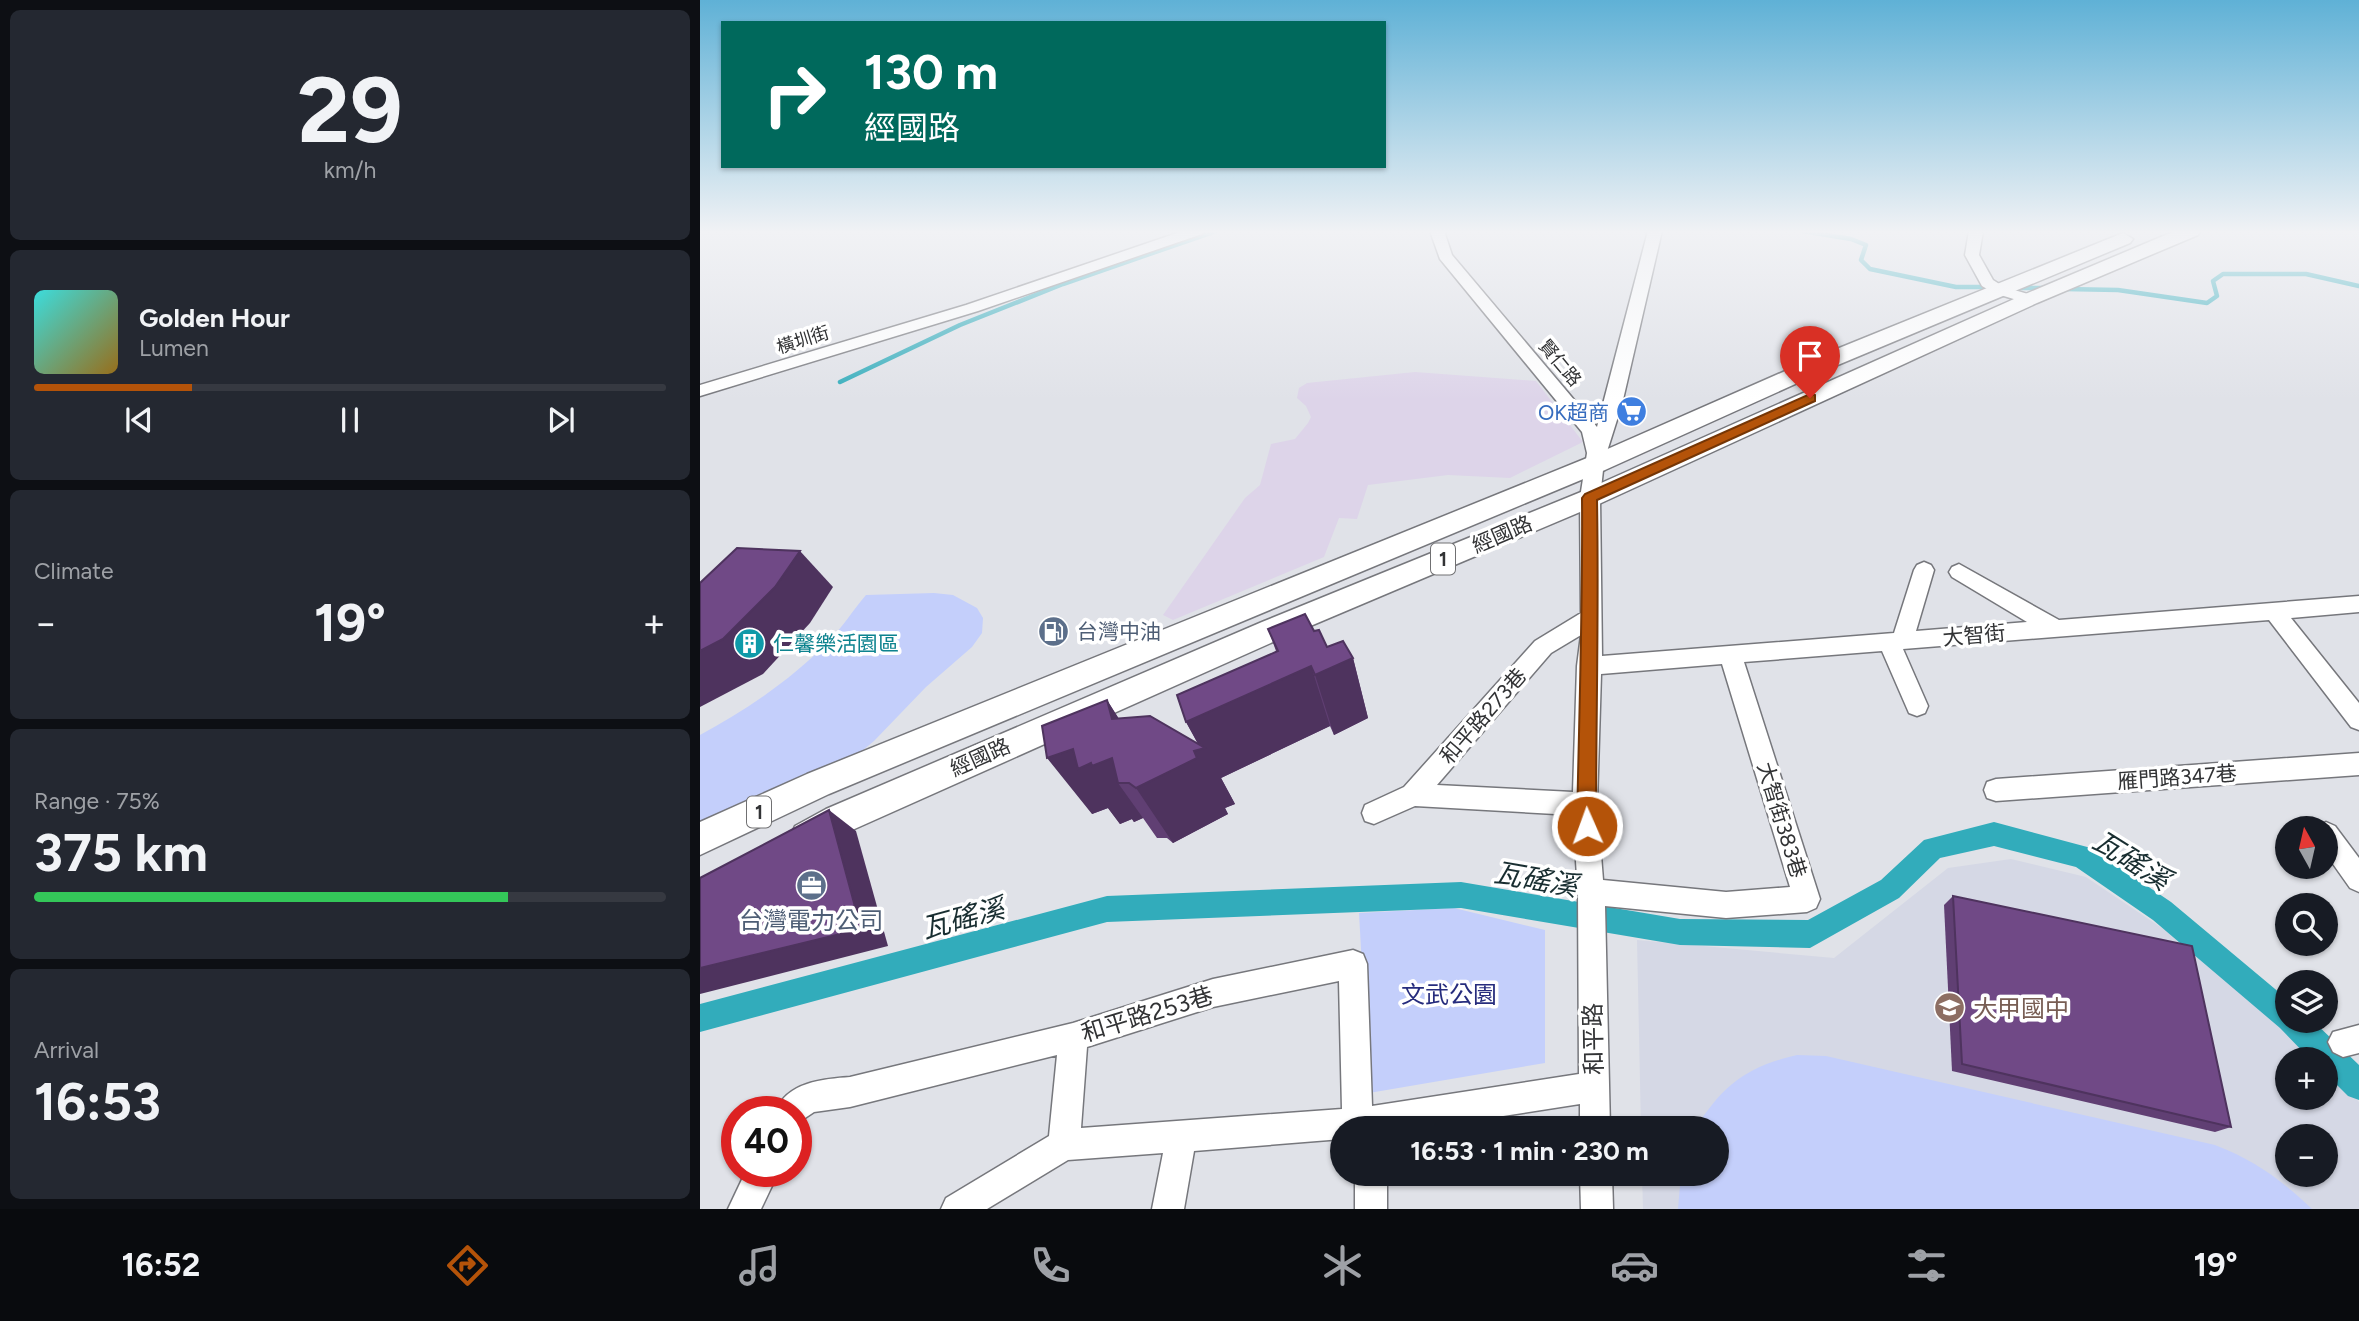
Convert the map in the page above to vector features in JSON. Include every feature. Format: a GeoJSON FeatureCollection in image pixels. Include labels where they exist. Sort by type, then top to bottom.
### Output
{"type":"FeatureCollection","features":[{"type":"Feature","properties":{"kind":"main road","name":"經國路"},"geometry":{"type":"LineString","coordinates":[[700,839],[818,784],[1596,464],[1825,362],[2004,287]]}},
{"type":"Feature","properties":{"kind":"main road","name":"經國路"},"geometry":{"type":"LineString","coordinates":[[781,851],[838,820],[1272,630],[1590,498],[2057,287]]}},
{"type":"Feature","properties":{"kind":"street","name":"橫圳街"},"geometry":{"type":"LineString","coordinates":[[700,391],[1032,287]]}},
{"type":"Feature","properties":{"kind":"street","name":"賢仁路"},"geometry":{"type":"LineString","coordinates":[[1471,287],[1584,421],[1595,444],[1596,464],[1590,498]]}},
{"type":"Feature","properties":{"kind":"street"},"geometry":{"type":"LineString","coordinates":[[1596,464],[1641,287]]}},
{"type":"Feature","properties":{"kind":"street"},"geometry":{"type":"LineString","coordinates":[[1994,287],[2030,299]]}},
{"type":"Feature","properties":{"kind":"street"},"geometry":{"type":"LineString","coordinates":[[1590,498],[1592,617],[1588,666],[1585,804],[1591,892]]}},
{"type":"Feature","properties":{"kind":"street"},"geometry":{"type":"LineString","coordinates":[[1917,706],[1896,641],[1924,570]]}},
{"type":"Feature","properties":{"kind":"street"},"geometry":{"type":"LineString","coordinates":[[1959,572],[2055,628]]}},
{"type":"Feature","properties":{"kind":"street","name":"大智街"},"geometry":{"type":"LineString","coordinates":[[1588,666],[2359,604]]}},
{"type":"Feature","properties":{"kind":"street"},"geometry":{"type":"LineString","coordinates":[[2274,611],[2359,720]]}},
{"type":"Feature","properties":{"kind":"street","name":"和平路273巷"},"geometry":{"type":"LineString","coordinates":[[1374,813],[1413,795],[1543,647],[1592,617]]}},
{"type":"Feature","properties":{"kind":"street","name":"大智街383巷"},"geometry":{"type":"LineString","coordinates":[[1591,892],[1726,905],[1807,899],[1730,654]]}},
{"type":"Feature","properties":{"kind":"street","name":"雁門路347巷"},"geometry":{"type":"LineString","coordinates":[[1996,790],[2359,764]]}},
{"type":"Feature","properties":{"kind":"street"},"geometry":{"type":"LineString","coordinates":[[1413,795],[1585,804]]}},
{"type":"Feature","properties":{"kind":"street"},"geometry":{"type":"LineString","coordinates":[[2338,851],[2359,880]]}},
{"type":"Feature","properties":{"kind":"street","name":"和平路"},"geometry":{"type":"LineString","coordinates":[[1591,892],[1595,1116]]}},
{"type":"Feature","properties":{"kind":"street","name":"和平路253巷"},"geometry":{"type":"LineString","coordinates":[[812,1097],[850,1093],[1073,1037],[1213,993],[1353,964],[1365,1116]]}},
{"type":"Feature","properties":{"kind":"street"},"geometry":{"type":"LineString","coordinates":[[1064,1145],[1073,1037]]}},
{"type":"Feature","properties":{"kind":"street"},"geometry":{"type":"LineString","coordinates":[[1415,1116],[1594,1087]]}},
{"type":"Feature","properties":{"kind":"street"},"geometry":{"type":"LineString","coordinates":[[957,1209],[1064,1145],[1330,1127]]}},
{"type":"Feature","properties":{"kind":"street"},"geometry":{"type":"LineString","coordinates":[[1168,1209],[1181,1138]]}},
{"type":"Feature","properties":{"kind":"street"},"geometry":{"type":"LineString","coordinates":[[1371,1186],[1371,1209]]}},
{"type":"Feature","properties":{"kind":"street"},"geometry":{"type":"LineString","coordinates":[[1596,1186],[1597,1209]]}},
{"type":"Feature","properties":{"kind":"street"},"geometry":{"type":"LineString","coordinates":[[744,1209],[755,1187]]}},
{"type":"Feature","properties":{"kind":"shaded area"},"geometry":{"type":"Polygon","coordinates":[[[1415,372],[1536,381],[1583,442],[1510,478],[1448,475],[1368,485],[1357,519],[1339,518],[1324,557],[1173,620],[1163,615],[1245,498],[1260,485],[1271,444],[1295,439],[1308,423],[1311,417],[1306,406],[1297,398],[1299,388],[1307,383],[1415,372]]]}},
{"type":"Feature","properties":{"kind":"shaded area","name":"大甲國中"},"geometry":{"type":"Polygon","coordinates":[[[2011,859],[2086,877],[2202,955],[2275,1021],[2275,1033],[2288,1033],[2304,1047],[2275,1047],[2275,1110],[2338,1110],[2338,1078],[2359,1102],[2359,1209],[1643,1209],[1642,1186],[1729,1186],[1729,1116],[1641,1116],[1637,940],[1834,958],[1948,868],[2011,859]]]}},
{"type":"Feature","properties":{"kind":"green space"},"geometry":{"type":"Polygon","coordinates":[[[866,595],[953,595],[977,608],[983,618],[982,633],[972,647],[926,687],[874,741],[851,760],[700,831],[700,735],[751,705],[799,669],[833,637],[866,595]]]}},
{"type":"Feature","properties":{"kind":"green space","name":"文武公園"},"geometry":{"type":"Polygon","coordinates":[[[1454,908],[1545,930],[1545,1063],[1369,1093],[1359,913],[1454,908]]]}},
{"type":"Feature","properties":{"kind":"green space"},"geometry":{"type":"Polygon","coordinates":[[[1797,1055],[1826,1056],[2215,1145],[2267,1172],[2275,1178],[2275,1187],[2286,1187],[2312,1209],[1678,1209],[1680,1186],[1729,1186],[1729,1116],[1704,1116],[1705,1114],[1737,1080],[1763,1065],[1797,1055]]]}},
{"type":"Feature","properties":{"kind":"building"},"geometry":{"type":"Polygon","coordinates":[[[737,548],[800,551],[775,587],[723,639],[700,651],[700,583],[737,548]]]}},
{"type":"Feature","properties":{"kind":"building"},"geometry":{"type":"Polygon","coordinates":[[[1305,614],[1314,631],[1319,630],[1327,647],[1343,641],[1353,658],[1315,675],[1311,666],[1186,722],[1177,695],[1278,651],[1268,629],[1305,614]]]}},
{"type":"Feature","properties":{"kind":"building"},"geometry":{"type":"Polygon","coordinates":[[[1107,700],[1112,719],[1150,716],[1205,748],[1194,751],[1197,758],[1136,788],[1129,783],[1118,783],[1112,758],[1078,769],[1073,749],[1047,758],[1042,726],[1107,700]]]}},
{"type":"Feature","properties":{"kind":"building","name":"台灣電力公司"},"geometry":{"type":"Polygon","coordinates":[[[829,810],[861,929],[700,968],[700,878],[829,810]]]}},
{"type":"Feature","properties":{"kind":"building"},"geometry":{"type":"Polygon","coordinates":[[[1953,896],[2192,946],[2231,1127],[1962,1064],[1953,896]]]}},
{"type":"Feature","properties":{"kind":"waterway"},"geometry":{"type":"LineString","coordinates":[[840,382],[960,325],[1054,287]]}},
{"type":"Feature","properties":{"kind":"waterway"},"geometry":{"type":"LineString","coordinates":[[2065,289],[2118,290],[2207,303],[2217,296],[2215,287]]}},
{"type":"Feature","properties":{"kind":"waterway"},"geometry":{"type":"LineString","coordinates":[[2016,288],[2047,288]]}},
{"type":"Feature","properties":{"kind":"waterway","name":"瓦磘溪"},"geometry":{"type":"LineString","coordinates":[[700,1018],[1107,909],[1461,895],[1680,932],[1810,934],[1890,889],[1933,848],[1994,834],[2082,857],[2162,911],[2275,1007]]}},
{"type":"Feature","properties":{"kind":"waterway","name":"瓦磘溪"},"geometry":{"type":"LineString","coordinates":[[2305,1033],[2359,1085]]}},
{"type":"Feature","properties":{"kind":"place","name":"OK超商"},"geometry":{"type":"Point","coordinates":[1632,412]}},
{"type":"Feature","properties":{"kind":"place","name":"台灣中油"},"geometry":{"type":"Point","coordinates":[1054,631]}},
{"type":"Feature","properties":{"kind":"place","name":"仁馨樂活園區"},"geometry":{"type":"Point","coordinates":[750,643]}},
{"type":"Feature","properties":{"kind":"place","name":"台灣電力公司"},"geometry":{"type":"Point","coordinates":[811,886]}},
{"type":"Feature","properties":{"kind":"place","name":"大甲國中"},"geometry":{"type":"Point","coordinates":[1950,1008]}},
{"type":"Feature","properties":{"kind":"route"},"geometry":{"type":"LineString","coordinates":[[1587,826],[1585,804],[1588,666],[1592,617],[1590,498],[1810,398]]}}]}
